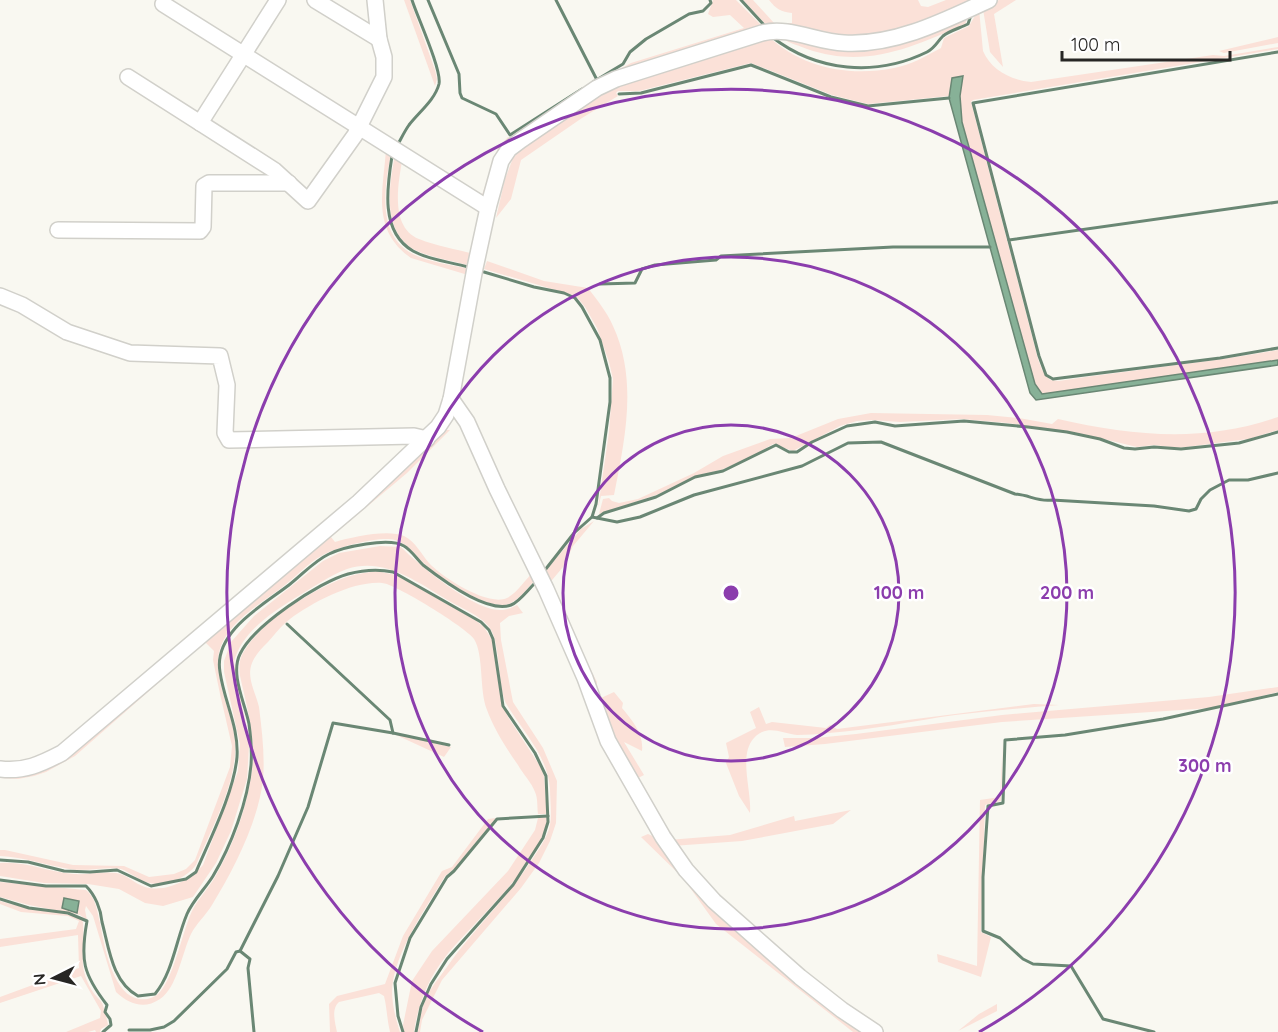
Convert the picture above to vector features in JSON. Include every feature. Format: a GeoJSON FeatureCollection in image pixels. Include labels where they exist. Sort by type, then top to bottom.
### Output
{"type":"FeatureCollection","features":[{"type":"Feature","properties":{"kind":"street"},"geometry":{"type":"LineString","coordinates":[[200,123],[278,0]]}},
{"type":"Feature","properties":{"kind":"street"},"geometry":{"type":"LineString","coordinates":[[315,0],[379,39]]}},
{"type":"Feature","properties":{"kind":"street"},"geometry":{"type":"LineString","coordinates":[[128,77],[274,170],[308,201],[359,128],[384,77],[384,57],[379,39],[375,0]]}},
{"type":"Feature","properties":{"kind":"street"},"geometry":{"type":"LineString","coordinates":[[0,769],[15,771],[28,769],[62,753],[359,502],[427,439],[446,415],[451,399],[488,207],[501,161],[509,149],[597,88],[616,79],[774,30],[827,42],[860,44],[898,38],[989,0]]}},
{"type":"Feature","properties":{"kind":"street"},"geometry":{"type":"LineString","coordinates":[[163,4],[488,207]]}},
{"type":"Feature","properties":{"kind":"street"},"geometry":{"type":"LineString","coordinates":[[58,230],[200,231],[204,186],[209,183],[289,183]]}},
{"type":"Feature","properties":{"kind":"street"},"geometry":{"type":"LineString","coordinates":[[0,296],[22,304],[67,332],[130,353],[220,356],[226,385],[225,433],[229,440],[414,436],[427,439]]}},
{"type":"Feature","properties":{"kind":"street"},"geometry":{"type":"LineString","coordinates":[[451,399],[467,422],[510,518],[546,589],[585,678],[608,741],[663,837],[686,870],[714,901],[800,977],[875,1032]]}},
{"type":"Feature","properties":{"kind":"shaded area"},"geometry":{"type":"Polygon","coordinates":[[[404,0],[410,0],[435,70],[437,79],[435,86],[404,0]]]}},
{"type":"Feature","properties":{"kind":"shaded area"},"geometry":{"type":"Polygon","coordinates":[[[713,0],[736,0],[763,27],[631,68],[511,143],[488,201],[481,198],[498,148],[508,137],[510,138],[598,81],[631,63],[744,28],[730,15],[713,17],[708,14],[713,0]]]}},
{"type":"Feature","properties":{"kind":"shaded area"},"geometry":{"type":"Polygon","coordinates":[[[743,0],[753,0],[774,23],[792,23],[792,13],[779,10],[769,0],[918,0],[921,6],[928,7],[946,0],[970,0],[971,5],[876,40],[770,29],[743,0]]]}},
{"type":"Feature","properties":{"kind":"shaded area"},"geometry":{"type":"Polygon","coordinates":[[[999,0],[1016,0],[994,14],[1003,67],[990,52],[983,9],[999,0]]]}},
{"type":"Feature","properties":{"kind":"shaded area"},"geometry":{"type":"Polygon","coordinates":[[[979,9],[983,51],[991,64],[1002,73],[1031,82],[1278,47],[1278,49],[971,102],[1038,359],[1042,370],[1050,380],[1059,381],[1278,350],[1278,360],[1042,394],[1035,384],[962,122],[960,96],[963,77],[952,78],[949,96],[868,104],[832,95],[751,63],[639,91],[618,91],[616,93],[618,96],[521,160],[511,199],[496,218],[505,179],[513,158],[522,148],[590,99],[617,85],[768,36],[796,56],[827,67],[877,71],[900,67],[941,48],[944,38],[969,26],[979,9]]]}},
{"type":"Feature","properties":{"kind":"shaded area"},"geometry":{"type":"Polygon","coordinates":[[[969,14],[965,24],[926,41],[888,53],[868,56],[828,55],[795,45],[777,35],[823,47],[969,14]]]}},
{"type":"Feature","properties":{"kind":"shaded area"},"geometry":{"type":"Polygon","coordinates":[[[1278,37],[1278,43],[1224,53],[1219,51],[1278,37]]]}},
{"type":"Feature","properties":{"kind":"shaded area"},"geometry":{"type":"Polygon","coordinates":[[[963,76],[960,96],[962,122],[1035,384],[1042,394],[1278,360],[1278,365],[1036,400],[1030,393],[949,98],[952,78],[963,76]]]}},
{"type":"Feature","properties":{"kind":"shaded area"},"geometry":{"type":"Polygon","coordinates":[[[386,150],[391,153],[385,194],[392,234],[411,253],[432,261],[470,269],[468,275],[411,258],[398,247],[390,235],[382,209],[386,150]]]}},
{"type":"Feature","properties":{"kind":"shaded area"},"geometry":{"type":"Polygon","coordinates":[[[395,155],[402,161],[398,204],[404,225],[419,239],[474,254],[471,266],[417,251],[405,243],[398,233],[390,208],[395,155]]]}},
{"type":"Feature","properties":{"kind":"shaded area"},"geometry":{"type":"Polygon","coordinates":[[[487,261],[544,281],[588,288],[613,326],[621,346],[625,367],[627,410],[614,495],[601,496],[598,508],[609,432],[613,379],[597,328],[576,296],[484,269],[487,261]]]}},
{"type":"Feature","properties":{"kind":"shaded area"},"geometry":{"type":"Polygon","coordinates":[[[871,413],[987,415],[1052,424],[1058,419],[1114,430],[1168,434],[1223,431],[1278,417],[1278,430],[1249,439],[1179,448],[1154,445],[1137,447],[1091,436],[1008,423],[962,419],[900,422],[857,421],[840,426],[793,451],[773,444],[721,470],[698,475],[659,494],[599,514],[603,499],[609,498],[619,503],[638,499],[694,473],[723,456],[770,439],[791,438],[838,419],[871,413]]]}},
{"type":"Feature","properties":{"kind":"shaded area"},"geometry":{"type":"Polygon","coordinates":[[[442,430],[450,430],[407,473],[331,537],[335,542],[360,536],[389,533],[404,536],[412,541],[429,563],[444,576],[477,595],[499,600],[511,596],[534,571],[537,578],[522,595],[515,601],[503,605],[480,600],[444,579],[408,548],[395,540],[380,539],[362,542],[323,555],[241,618],[224,639],[219,651],[219,676],[234,732],[235,754],[230,782],[220,811],[192,870],[174,881],[153,884],[121,869],[76,870],[0,856],[0,850],[5,850],[73,865],[124,866],[149,877],[174,874],[186,869],[195,860],[230,767],[232,746],[213,660],[214,651],[205,642],[75,756],[34,776],[18,779],[0,778],[0,773],[31,772],[405,470],[442,430]]]}},
{"type":"Feature","properties":{"kind":"shaded area"},"geometry":{"type":"Polygon","coordinates":[[[594,521],[573,546],[563,567],[547,586],[542,575],[581,529],[594,521]]]}},
{"type":"Feature","properties":{"kind":"shaded area"},"geometry":{"type":"Polygon","coordinates":[[[380,546],[401,547],[448,586],[476,603],[500,610],[517,605],[523,613],[509,616],[500,623],[513,702],[543,748],[557,781],[556,823],[539,863],[521,888],[442,980],[422,1020],[420,1032],[418,1032],[421,1013],[429,992],[457,954],[520,878],[549,830],[551,807],[545,766],[504,699],[495,642],[490,628],[475,615],[402,574],[375,566],[347,569],[276,610],[243,642],[234,662],[248,732],[247,779],[231,831],[216,863],[193,897],[163,906],[145,903],[119,889],[88,884],[44,883],[0,876],[0,863],[10,863],[74,874],[116,873],[145,887],[161,888],[177,884],[198,870],[203,865],[238,771],[240,744],[224,672],[224,661],[231,642],[254,616],[323,561],[339,553],[380,546]]]}},
{"type":"Feature","properties":{"kind":"shaded area"},"geometry":{"type":"Polygon","coordinates":[[[376,571],[396,575],[484,627],[492,640],[501,701],[508,717],[544,776],[547,814],[538,814],[534,789],[505,745],[490,717],[483,693],[479,654],[474,639],[445,616],[415,598],[389,585],[371,583],[346,589],[299,612],[281,627],[253,660],[250,674],[259,707],[264,762],[263,780],[256,812],[229,876],[191,934],[175,979],[166,994],[154,1002],[142,1005],[126,1000],[116,992],[93,916],[86,906],[87,920],[80,915],[0,897],[0,882],[86,890],[96,905],[110,966],[120,986],[138,999],[148,999],[158,994],[170,976],[192,911],[215,877],[228,852],[247,798],[253,746],[240,673],[243,653],[261,630],[302,599],[344,578],[376,571]]]}},
{"type":"Feature","properties":{"kind":"shaded area"},"geometry":{"type":"Polygon","coordinates":[[[575,639],[597,682],[595,689],[575,639]]]}},
{"type":"Feature","properties":{"kind":"shaded area"},"geometry":{"type":"Polygon","coordinates":[[[1278,687],[1278,692],[1211,708],[1002,722],[785,747],[783,738],[816,738],[856,734],[1002,715],[1209,697],[1278,687]]]}},
{"type":"Feature","properties":{"kind":"shaded area"},"geometry":{"type":"Polygon","coordinates":[[[595,689],[601,698],[614,692],[623,703],[622,708],[639,733],[642,751],[624,742],[644,775],[632,779],[595,689]]]}},
{"type":"Feature","properties":{"kind":"shaded area"},"geometry":{"type":"Polygon","coordinates":[[[1034,704],[1059,705],[955,715],[845,732],[797,735],[774,730],[764,731],[754,738],[747,754],[750,813],[739,796],[726,763],[729,757],[726,743],[756,728],[750,712],[759,707],[766,724],[772,722],[826,728],[830,725],[837,729],[1034,704]]]}},
{"type":"Feature","properties":{"kind":"shaded area"},"geometry":{"type":"Polygon","coordinates":[[[394,734],[451,747],[444,757],[394,734]]]}},
{"type":"Feature","properties":{"kind":"shaded area"},"geometry":{"type":"Polygon","coordinates":[[[1003,740],[1001,801],[985,805],[981,932],[991,937],[981,977],[938,962],[937,954],[977,966],[980,800],[1000,797],[1003,740]]]}},
{"type":"Feature","properties":{"kind":"shaded area"},"geometry":{"type":"Polygon","coordinates":[[[851,810],[833,824],[742,841],[672,846],[668,840],[730,835],[794,816],[795,821],[851,810]]]}},
{"type":"Feature","properties":{"kind":"shaded area"},"geometry":{"type":"Polygon","coordinates":[[[547,817],[544,833],[535,851],[506,890],[446,956],[425,992],[414,1032],[404,1032],[403,1025],[412,981],[432,951],[508,871],[535,830],[538,818],[547,817]]]}},
{"type":"Feature","properties":{"kind":"shaded area"},"geometry":{"type":"Polygon","coordinates":[[[496,818],[454,869],[445,876],[401,953],[392,987],[396,1020],[400,1032],[390,1032],[384,996],[379,993],[339,1002],[334,1012],[337,1032],[330,1032],[329,1004],[337,996],[385,984],[403,936],[442,871],[452,867],[488,819],[496,818]]]}},
{"type":"Feature","properties":{"kind":"shaded area"},"geometry":{"type":"Polygon","coordinates":[[[648,834],[657,838],[862,1032],[853,1032],[716,924],[683,878],[641,837],[648,834]]]}},
{"type":"Feature","properties":{"kind":"shaded area"},"geometry":{"type":"Polygon","coordinates":[[[64,898],[79,901],[77,913],[62,908],[64,898]]]}},
{"type":"Feature","properties":{"kind":"shaded area"},"geometry":{"type":"Polygon","coordinates":[[[0,901],[82,919],[84,972],[91,989],[103,1004],[108,1024],[100,1032],[95,1030],[66,1032],[100,1018],[101,1011],[81,976],[0,1003],[0,997],[79,968],[78,935],[0,947],[0,939],[76,929],[79,921],[68,916],[21,912],[0,904],[0,901]]]}},
{"type":"Feature","properties":{"kind":"shaded area"},"geometry":{"type":"Polygon","coordinates":[[[997,1004],[997,1011],[958,1031],[979,1014],[997,1004]]]}},
{"type":"Feature","properties":{"kind":"waterway"},"geometry":{"type":"LineString","coordinates":[[397,146],[409,125],[434,95],[439,84],[437,67],[412,0]]}},
{"type":"Feature","properties":{"kind":"waterway"},"geometry":{"type":"LineString","coordinates":[[428,0],[459,74],[462,98],[496,114],[510,135],[582,89]]}},
{"type":"Feature","properties":{"kind":"waterway"},"geometry":{"type":"LineString","coordinates":[[556,0],[597,80]]}},
{"type":"Feature","properties":{"kind":"waterway"},"geometry":{"type":"LineString","coordinates":[[593,82],[623,64],[630,52],[646,39],[689,14],[703,11],[711,3],[710,0]]}},
{"type":"Feature","properties":{"kind":"waterway"},"geometry":{"type":"LineString","coordinates":[[741,0],[764,25]]}},
{"type":"Feature","properties":{"kind":"waterway"},"geometry":{"type":"LineString","coordinates":[[772,37],[789,49],[827,64],[847,67],[888,65],[908,60],[932,49],[945,34],[968,24],[971,15]]}},
{"type":"Feature","properties":{"kind":"waterway"},"geometry":{"type":"LineString","coordinates":[[1278,52],[973,103],[1039,356],[1046,375],[1053,379],[1220,358],[1278,348]]}},
{"type":"Feature","properties":{"kind":"waterway"},"geometry":{"type":"LineString","coordinates":[[619,94],[641,93],[751,65],[831,97],[868,106],[949,98]]}},
{"type":"Feature","properties":{"kind":"waterway"},"geometry":{"type":"LineString","coordinates":[[392,156],[388,208],[395,232],[402,243],[419,254],[468,267]]}},
{"type":"Feature","properties":{"kind":"waterway"},"geometry":{"type":"LineString","coordinates":[[1009,240],[1278,202]]}},
{"type":"Feature","properties":{"kind":"waterway"},"geometry":{"type":"LineString","coordinates":[[600,284],[635,283],[642,269],[655,265],[716,260],[721,256],[893,247],[990,247]]}},
{"type":"Feature","properties":{"kind":"waterway"},"geometry":{"type":"LineString","coordinates":[[484,272],[575,298],[600,340],[610,378],[610,402],[596,504],[592,517],[574,533],[545,570]]}},
{"type":"Feature","properties":{"kind":"waterway"},"geometry":{"type":"LineString","coordinates":[[597,518],[604,513],[656,497],[695,477],[723,471],[776,445],[789,452],[797,452],[812,442],[847,426],[875,422],[895,426],[964,421],[1028,427],[1067,432],[1135,449],[1154,447],[1181,449],[1239,443],[1278,432]]}},
{"type":"Feature","properties":{"kind":"waterway"},"geometry":{"type":"LineString","coordinates":[[592,517],[617,522],[640,517],[694,495],[802,466],[848,443],[881,442],[1015,494],[1038,499],[1154,506],[1189,511],[1196,509],[1201,499],[1210,490],[1229,480],[1248,480],[1278,473]]}},
{"type":"Feature","properties":{"kind":"waterway"},"geometry":{"type":"LineString","coordinates":[[0,860],[28,862],[64,871],[117,870],[151,886],[186,879],[196,872],[226,800],[237,757],[236,735],[220,672],[220,658],[224,644],[242,621],[318,560],[329,554],[366,544],[397,543],[407,548],[423,565],[453,586],[490,605],[514,604],[534,584]]}},
{"type":"Feature","properties":{"kind":"waterway"},"geometry":{"type":"LineString","coordinates":[[0,880],[46,886],[86,886],[99,907],[113,963],[122,982],[138,996],[155,994],[166,976],[190,909],[213,876],[226,851],[238,823],[246,793],[251,765],[251,745],[249,724],[237,679],[237,662],[240,654],[247,643],[272,618],[321,586],[348,574],[377,570],[393,572],[481,622],[489,630],[493,639],[503,706],[535,753],[546,776],[548,822],[543,838],[513,885],[447,959],[431,984],[421,1007],[416,1032]]}},
{"type":"Feature","properties":{"kind":"waterway"},"geometry":{"type":"LineString","coordinates":[[287,624],[390,720],[393,733]]}},
{"type":"Feature","properties":{"kind":"waterway"},"geometry":{"type":"LineString","coordinates":[[1154,1032],[1103,1019],[1071,966],[1033,964],[1023,959],[1000,938],[983,931],[983,877],[988,806],[1003,803],[1005,740],[1065,735],[1163,719],[1278,694]]}},
{"type":"Feature","properties":{"kind":"waterway"},"geometry":{"type":"LineString","coordinates":[[240,951],[278,876],[308,807],[333,723],[449,745]]}},
{"type":"Feature","properties":{"kind":"waterway"},"geometry":{"type":"LineString","coordinates":[[403,1032],[398,1016],[395,983],[410,938],[447,877],[497,819],[548,816]]}},
{"type":"Feature","properties":{"kind":"waterway"},"geometry":{"type":"LineString","coordinates":[[0,899],[29,908],[68,913],[87,921],[84,946],[85,966],[93,984],[107,1005],[105,1012],[111,1025],[103,1032]]}},
{"type":"Feature","properties":{"kind":"waterway"},"geometry":{"type":"LineString","coordinates":[[129,1030],[150,1030],[164,1027],[174,1021],[227,969],[236,952],[240,951],[250,959],[248,968],[254,1032]]}}]}
